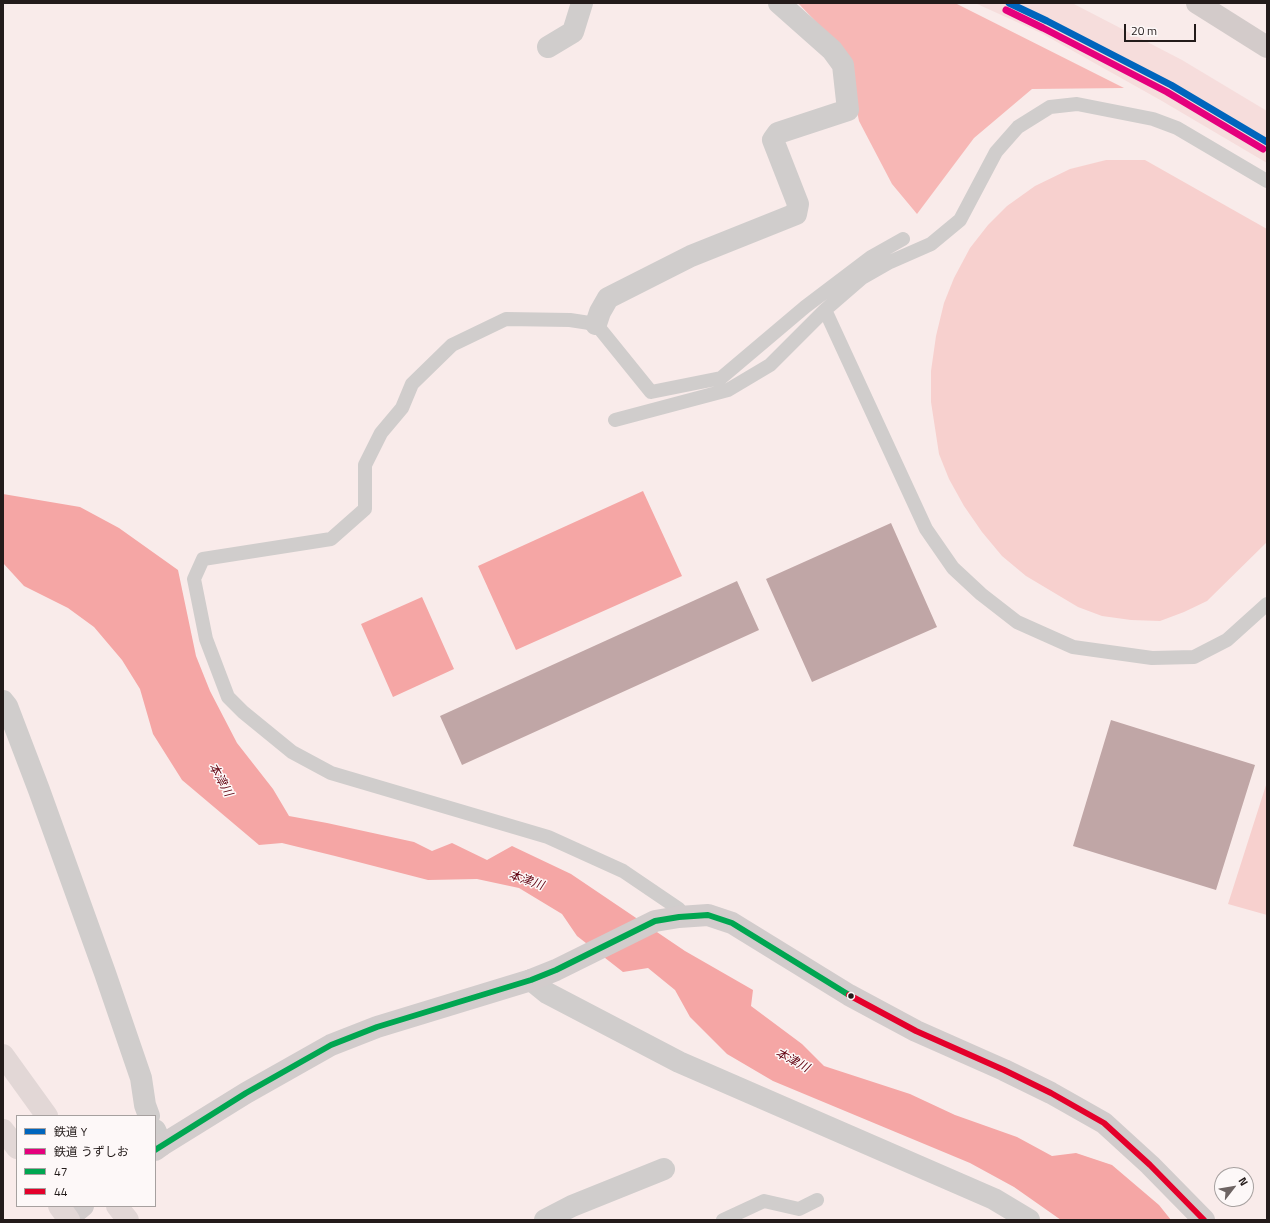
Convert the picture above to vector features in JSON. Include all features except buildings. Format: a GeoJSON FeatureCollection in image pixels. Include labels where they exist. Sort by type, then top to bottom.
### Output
{"type":"FeatureCollection","features":[{"type":"Feature","properties":{"kind":"highway"},"geometry":{"type":"LineString","coordinates":[[3,1055],[46,1115]]}},
{"type":"Feature","properties":{"kind":"highway"},"geometry":{"type":"LineString","coordinates":[[3,1130],[16,1147]]}},
{"type":"Feature","properties":{"kind":"highway"},"geometry":{"type":"LineString","coordinates":[[118,1207],[128,1220]]}},
{"type":"Feature","properties":{"kind":"main road"},"geometry":{"type":"LineString","coordinates":[[1197,3],[1267,47]]}},
{"type":"Feature","properties":{"kind":"street"},"geometry":{"type":"LineString","coordinates":[[548,46],[573,32],[582,3]]}},
{"type":"Feature","properties":{"kind":"street"},"geometry":{"type":"LineString","coordinates":[[596,324],[600,312],[608,298],[691,256],[796,214],[798,204],[773,140],[778,133],[848,110],[844,65],[832,50],[779,3]]}},
{"type":"Feature","properties":{"kind":"street"},"geometry":{"type":"LineString","coordinates":[[3,701],[7,706],[39,790],[105,973],[141,1078],[145,1106],[149,1115]]}},
{"type":"Feature","properties":{"kind":"street"},"geometry":{"type":"LineString","coordinates":[[157,1142],[332,1045],[377,1027],[531,980],[556,970],[655,921],[679,917],[708,915],[732,923],[849,995],[916,1032],[1004,1070],[1051,1093],[1104,1123],[1150,1165],[1204,1220]]}},
{"type":"Feature","properties":{"kind":"street"},"geometry":{"type":"LineString","coordinates":[[531,980],[547,993],[679,1062],[994,1199],[1029,1220]]}},
{"type":"Feature","properties":{"kind":"street"},"geometry":{"type":"LineString","coordinates":[[545,1220],[576,1213],[664,1169]]}},
{"type":"Feature","properties":{"kind":"lane"},"geometry":{"type":"LineString","coordinates":[[615,420],[728,390],[770,365],[825,310],[862,278],[890,262],[931,244],[960,220],[996,152],[1018,127],[1050,107],[1077,104],[1153,119],[1177,128],[1267,181]]}},
{"type":"Feature","properties":{"kind":"lane"},"geometry":{"type":"LineString","coordinates":[[679,909],[623,871],[548,837],[332,773],[292,752],[243,712],[228,697],[206,639],[194,579],[202,559],[331,539],[366,509],[365,465],[381,433],[402,408],[412,384],[452,345],[506,319],[570,320],[596,324],[651,392],[721,378],[805,307],[871,257],[903,239]]}},
{"type":"Feature","properties":{"kind":"lane"},"geometry":{"type":"LineString","coordinates":[[825,310],[926,529],[953,568],[981,594],[1017,622],[1073,647],[1152,658],[1194,657],[1227,640],[1267,604]]}},
{"type":"Feature","properties":{"kind":"lane"},"geometry":{"type":"LineString","coordinates":[[754,350],[770,365]]}},
{"type":"Feature","properties":{"kind":"lane"},"geometry":{"type":"LineString","coordinates":[[723,1220],[764,1201],[799,1209],[817,1200]]}},
{"type":"Feature","properties":{"kind":"shaded area"},"geometry":{"type":"Polygon","coordinates":[[[798,3],[955,3],[1124,88],[1032,89],[974,138],[917,214],[892,184],[859,121],[845,52],[798,3]]]}},
{"type":"Feature","properties":{"kind":"shaded area"},"geometry":{"type":"Polygon","coordinates":[[[975,3],[1072,3],[1182,60],[1267,111],[1267,163],[1162,101],[1041,33],[975,3]]]}},
{"type":"Feature","properties":{"kind":"shaded area"},"geometry":{"type":"Polygon","coordinates":[[[1106,160],[1145,160],[1267,229],[1267,542],[1207,601],[1160,621],[1131,620],[1102,616],[1078,607],[1026,576],[1002,556],[982,532],[964,506],[949,479],[939,454],[931,402],[931,371],[936,336],[944,303],[954,278],[970,248],[988,225],[1007,206],[1035,186],[1070,169],[1106,160]]]}},
{"type":"Feature","properties":{"kind":"shaded area"},"geometry":{"type":"Polygon","coordinates":[[[1267,782],[1267,915],[1228,904],[1267,782]]]}},
{"type":"Feature","properties":{"kind":"water"},"geometry":{"type":"Polygon","coordinates":[[[643,491],[682,576],[516,650],[478,566],[643,491]]]}},
{"type":"Feature","properties":{"kind":"water","name":"本津川"},"geometry":{"type":"Polygon","coordinates":[[[3,494],[80,507],[119,528],[178,570],[196,656],[210,691],[237,743],[273,789],[289,816],[414,842],[432,851],[452,843],[487,860],[512,846],[571,874],[685,951],[753,990],[751,1006],[802,1044],[824,1066],[910,1094],[955,1115],[1017,1137],[1052,1156],[1076,1153],[1112,1165],[1159,1205],[1171,1220],[1061,1220],[1014,1187],[970,1163],[773,1081],[727,1054],[690,1017],[675,990],[648,968],[623,972],[577,936],[562,914],[519,888],[477,879],[428,880],[282,843],[259,845],[182,780],[153,734],[140,689],[122,660],[94,627],[68,608],[24,586],[3,563],[3,494]]]}},
{"type":"Feature","properties":{"kind":"water"},"geometry":{"type":"Polygon","coordinates":[[[422,597],[454,669],[393,697],[361,624],[422,597]]]}},
{"type":"Feature","properties":{"kind":"rail line","name":"Y"},"geometry":{"type":"LineString","coordinates":[[1009,3],[1171,85],[1267,142]]}},
{"type":"Feature","properties":{"kind":"rail line","name":"うずしお"},"geometry":{"type":"LineString","coordinates":[[1006,10],[1167,92],[1263,149]]}},
{"type":"Feature","properties":{"kind":"transit line","name":"47"},"geometry":{"type":"LineString","coordinates":[[156,1149],[246,1093],[331,1045],[377,1027],[531,980],[556,970],[655,921],[679,917],[708,915],[732,923],[849,995]]}},
{"type":"Feature","properties":{"kind":"transit line","name":"44"},"geometry":{"type":"LineString","coordinates":[[849,995],[916,1031],[1004,1070],[1051,1093],[1104,1123],[1150,1165],[1204,1220]]}}]}
